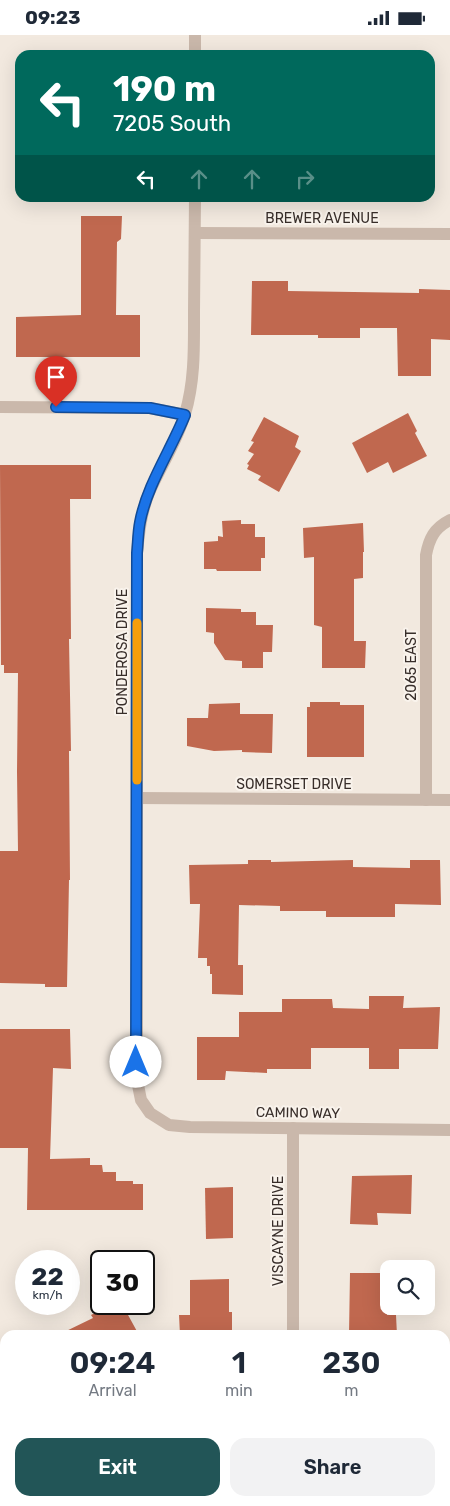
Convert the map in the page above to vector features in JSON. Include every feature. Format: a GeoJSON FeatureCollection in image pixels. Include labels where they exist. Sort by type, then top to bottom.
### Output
{"type":"FeatureCollection","features":[{"type":"Feature","properties":{"kind":"street"},"geometry":{"type":"LineString","coordinates":[[195,35],[195,50]]}},
{"type":"Feature","properties":{"kind":"street","name":"PONDEROSA DRIVE"},"geometry":{"type":"LineString","coordinates":[[150,1113],[141,1100],[136,1080],[137,553],[140,523],[148,494],[176,439],[190,394],[195,202]]}},
{"type":"Feature","properties":{"kind":"street","name":"BREWER AVENUE"},"geometry":{"type":"LineString","coordinates":[[195,233],[450,234]]}},
{"type":"Feature","properties":{"kind":"street"},"geometry":{"type":"LineString","coordinates":[[0,407],[150,408],[185,415]]}},
{"type":"Feature","properties":{"kind":"street","name":"2065 EAST"},"geometry":{"type":"LineString","coordinates":[[426,800],[426,564],[428,543],[434,531],[450,520]]}},
{"type":"Feature","properties":{"kind":"street","name":"SOMERSET DRIVE"},"geometry":{"type":"LineString","coordinates":[[137,798],[450,800]]}},
{"type":"Feature","properties":{"kind":"street","name":"CAMINO WAY"},"geometry":{"type":"LineString","coordinates":[[150,1113],[169,1125],[190,1127],[450,1129]]}},
{"type":"Feature","properties":{"kind":"street","name":"VISCAYNE DRIVE"},"geometry":{"type":"LineString","coordinates":[[292,1128],[292,1330]]}},
{"type":"Feature","properties":{"kind":"building"},"geometry":{"type":"Polygon","coordinates":[[[81,216],[122,216],[121,239],[117,242],[116,315],[140,315],[140,357],[16,357],[16,317],[81,315],[81,216]]]}},
{"type":"Feature","properties":{"kind":"building"},"geometry":{"type":"Polygon","coordinates":[[[252,281],[288,281],[288,291],[419,293],[419,289],[450,290],[450,340],[431,339],[431,376],[398,376],[397,328],[360,328],[360,338],[318,338],[318,335],[251,335],[252,281]]]}},
{"type":"Feature","properties":{"kind":"building"},"geometry":{"type":"Polygon","coordinates":[[[408,413],[417,431],[415,433],[427,456],[393,473],[388,462],[367,473],[352,443],[408,413]]]}},
{"type":"Feature","properties":{"kind":"building"},"geometry":{"type":"Polygon","coordinates":[[[264,417],[299,436],[295,447],[301,451],[279,492],[258,480],[261,476],[247,469],[249,465],[247,464],[254,454],[248,451],[254,442],[251,441],[264,417]]]}},
{"type":"Feature","properties":{"kind":"building"},"geometry":{"type":"Polygon","coordinates":[[[0,465],[91,465],[91,499],[70,499],[71,639],[69,639],[71,751],[69,751],[70,880],[67,987],[45,987],[45,984],[0,983],[0,851],[18,851],[18,673],[4,673],[4,665],[1,665],[0,465]]]}},
{"type":"Feature","properties":{"kind":"building"},"geometry":{"type":"Polygon","coordinates":[[[241,520],[241,524],[255,524],[255,537],[265,537],[265,558],[261,558],[261,571],[217,571],[216,569],[204,569],[204,542],[218,541],[218,536],[223,537],[222,521],[241,520]]]}},
{"type":"Feature","properties":{"kind":"building"},"geometry":{"type":"Polygon","coordinates":[[[363,523],[363,578],[354,579],[354,641],[366,641],[365,668],[322,668],[322,627],[314,625],[314,557],[304,558],[303,528],[363,523]]]}},
{"type":"Feature","properties":{"kind":"building"},"geometry":{"type":"Polygon","coordinates":[[[206,608],[241,609],[241,612],[256,612],[256,625],[273,625],[272,652],[263,652],[263,668],[242,668],[242,661],[225,660],[214,643],[214,633],[206,632],[206,608]]]}},
{"type":"Feature","properties":{"kind":"building"},"geometry":{"type":"Polygon","coordinates":[[[310,702],[340,702],[340,705],[364,705],[364,757],[307,757],[307,707],[310,707],[310,702]]]}},
{"type":"Feature","properties":{"kind":"building"},"geometry":{"type":"Polygon","coordinates":[[[240,703],[240,714],[273,714],[272,753],[242,752],[242,750],[214,751],[187,746],[187,718],[208,718],[209,704],[240,703]]]}},
{"type":"Feature","properties":{"kind":"building"},"geometry":{"type":"Polygon","coordinates":[[[248,860],[271,860],[271,862],[353,860],[353,867],[410,868],[410,860],[440,860],[441,905],[395,904],[395,917],[326,917],[326,911],[280,911],[280,906],[239,905],[238,965],[243,965],[243,995],[212,994],[212,974],[210,974],[210,966],[207,966],[207,958],[198,958],[200,904],[190,904],[189,865],[248,864],[248,860]]]}},
{"type":"Feature","properties":{"kind":"building"},"geometry":{"type":"Polygon","coordinates":[[[369,996],[404,996],[403,1008],[440,1007],[438,1049],[399,1049],[399,1069],[369,1069],[369,1048],[311,1048],[311,1069],[267,1069],[267,1073],[226,1071],[225,1080],[197,1080],[197,1037],[239,1037],[239,1012],[282,1012],[282,999],[332,999],[333,1008],[369,1009],[369,996]]]}},
{"type":"Feature","properties":{"kind":"building"},"geometry":{"type":"Polygon","coordinates":[[[0,1029],[70,1029],[71,1069],[53,1068],[50,1159],[90,1158],[90,1165],[102,1165],[103,1172],[116,1172],[116,1181],[133,1181],[133,1184],[143,1184],[143,1210],[27,1210],[28,1148],[0,1148],[0,1029]]]}},
{"type":"Feature","properties":{"kind":"building"},"geometry":{"type":"Polygon","coordinates":[[[412,1175],[411,1214],[377,1213],[378,1225],[350,1224],[352,1176],[412,1175]]]}},
{"type":"Feature","properties":{"kind":"building"},"geometry":{"type":"Polygon","coordinates":[[[233,1187],[233,1238],[206,1239],[205,1188],[233,1187]]]}},
{"type":"Feature","properties":{"kind":"building"},"geometry":{"type":"Polygon","coordinates":[[[350,1273],[380,1273],[380,1315],[396,1315],[397,1330],[349,1330],[350,1273]]]}},
{"type":"Feature","properties":{"kind":"building"},"geometry":{"type":"Polygon","coordinates":[[[229,1279],[229,1312],[232,1312],[232,1330],[180,1330],[179,1315],[190,1315],[190,1280],[229,1279]]]}},
{"type":"Feature","properties":{"kind":"building"},"geometry":{"type":"Polygon","coordinates":[[[91,1315],[128,1315],[136,1330],[68,1330],[93,1318],[91,1315]]]}},
{"type":"Feature","properties":{"kind":"slow traffic"},"geometry":{"type":"LineString","coordinates":[[137,623],[137,780]]}},
{"type":"Feature","properties":{"kind":"route"},"geometry":{"type":"LineString","coordinates":[[56,407],[150,408],[185,415],[176,439],[148,494],[140,523],[137,553],[136,1062]]}}]}
